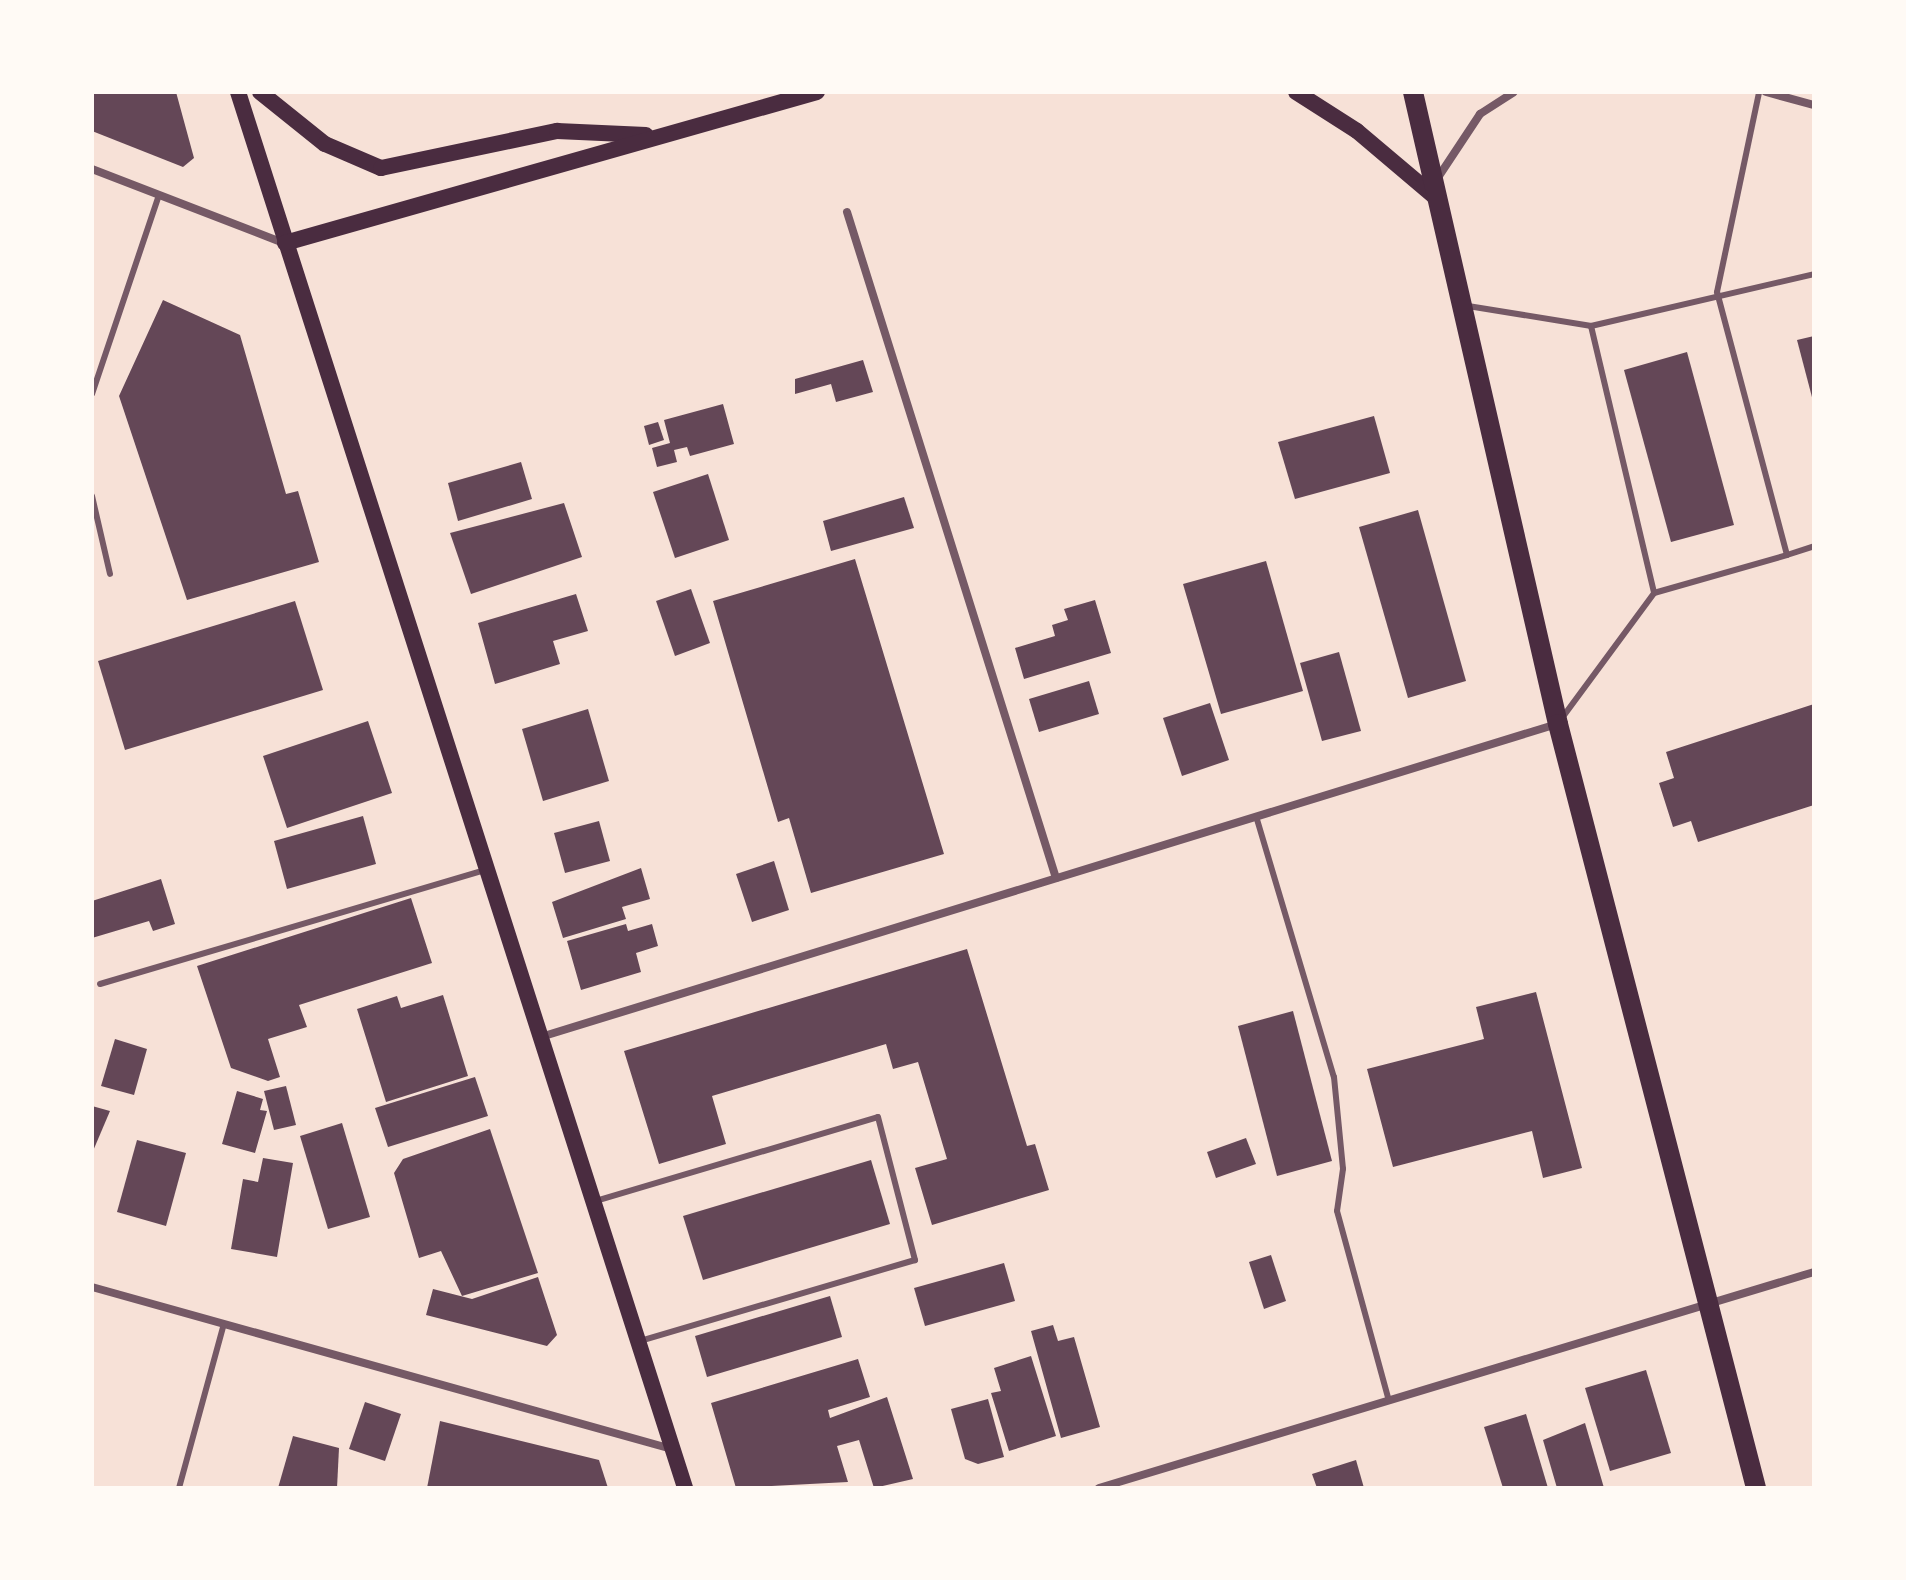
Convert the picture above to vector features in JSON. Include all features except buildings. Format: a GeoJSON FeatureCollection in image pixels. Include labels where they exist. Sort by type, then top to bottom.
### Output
{"type":"FeatureCollection","features":[{"type":"Feature","properties":{"kind":"main road"},"geometry":{"type":"LineString","coordinates":[[238,92],[544,1036],[685,1488]]}},
{"type":"Feature","properties":{"kind":"main road"},"geometry":{"type":"LineString","coordinates":[[260,92],[325,144],[381,168],[557,131],[663,135]]}},
{"type":"Feature","properties":{"kind":"main road"},"geometry":{"type":"LineString","coordinates":[[285,243],[817,92]]}},
{"type":"Feature","properties":{"kind":"main road"},"geometry":{"type":"LineString","coordinates":[[1296,92],[1357,131],[1434,192]]}},
{"type":"Feature","properties":{"kind":"main road"},"geometry":{"type":"LineString","coordinates":[[1413,92],[1558,724],[1756,1488]]}},
{"type":"Feature","properties":{"kind":"street"},"geometry":{"type":"LineString","coordinates":[[1434,192],[1480,114],[1514,92]]}},
{"type":"Feature","properties":{"kind":"street"},"geometry":{"type":"LineString","coordinates":[[1766,92],[1814,105]]}},
{"type":"Feature","properties":{"kind":"street"},"geometry":{"type":"LineString","coordinates":[[92,169],[285,243]]}},
{"type":"Feature","properties":{"kind":"street"},"geometry":{"type":"LineString","coordinates":[[847,212],[1056,878]]}},
{"type":"Feature","properties":{"kind":"street"},"geometry":{"type":"LineString","coordinates":[[544,1036],[1558,724]]}},
{"type":"Feature","properties":{"kind":"street"},"geometry":{"type":"LineString","coordinates":[[1099,1488],[1814,1272]]}},
{"type":"Feature","properties":{"kind":"street"},"geometry":{"type":"LineString","coordinates":[[92,1287],[673,1449]]}},
{"type":"Feature","properties":{"kind":"lane"},"geometry":{"type":"LineString","coordinates":[[1759,92],[1717,292],[1787,555]]}},
{"type":"Feature","properties":{"kind":"lane"},"geometry":{"type":"LineString","coordinates":[[92,394],[159,195]]}},
{"type":"Feature","properties":{"kind":"lane"},"geometry":{"type":"LineString","coordinates":[[1460,304],[1591,326],[1717,292],[1814,274]]}},
{"type":"Feature","properties":{"kind":"lane"},"geometry":{"type":"LineString","coordinates":[[1591,326],[1654,593]]}},
{"type":"Feature","properties":{"kind":"lane"},"geometry":{"type":"LineString","coordinates":[[92,496],[110,574]]}},
{"type":"Feature","properties":{"kind":"lane"},"geometry":{"type":"LineString","coordinates":[[1558,724],[1654,593],[1814,546]]}},
{"type":"Feature","properties":{"kind":"lane"},"geometry":{"type":"LineString","coordinates":[[1256,816],[1334,1077],[1343,1169],[1337,1211],[1389,1401]]}},
{"type":"Feature","properties":{"kind":"lane"},"geometry":{"type":"LineString","coordinates":[[100,984],[489,869]]}},
{"type":"Feature","properties":{"kind":"lane"},"geometry":{"type":"LineString","coordinates":[[595,1202],[878,1117],[915,1260],[639,1341]]}},
{"type":"Feature","properties":{"kind":"lane"},"geometry":{"type":"LineString","coordinates":[[179,1488],[224,1324]]}}]}
